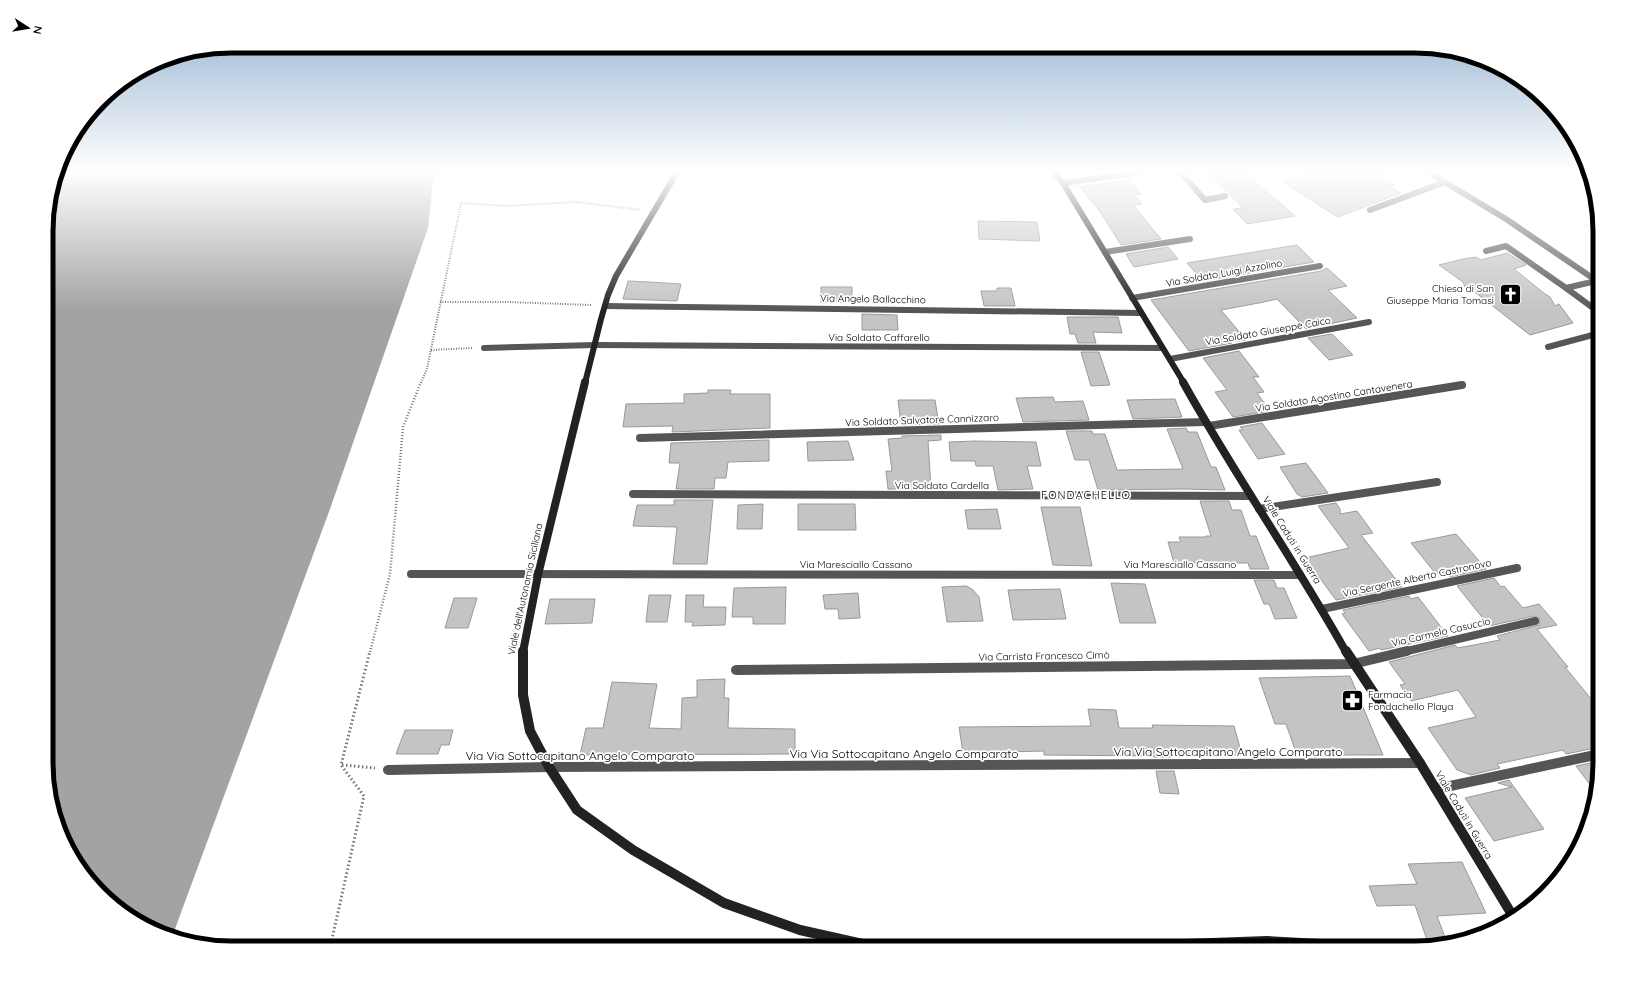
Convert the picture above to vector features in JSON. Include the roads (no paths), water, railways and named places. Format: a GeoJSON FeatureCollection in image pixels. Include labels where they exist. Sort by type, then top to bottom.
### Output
{"type":"FeatureCollection","features":[{"type":"Feature","properties":{"kind":"street","name":"Viale dell'Autonomia Siciliana"},"geometry":{"type":"LineString","coordinates":[[650,218],[616,276],[605,306],[538,575],[522,655],[523,695],[530,731],[549,767],[577,810],[633,850],[724,903],[800,930],[849,941]]}},
{"type":"Feature","properties":{"kind":"street","name":"Viale Caduti in Guerra"},"geometry":{"type":"LineString","coordinates":[[1085,218],[1170,359],[1207,424],[1322,609],[1353,664],[1420,763],[1511,913]]}},
{"type":"Feature","properties":{"kind":"street"},"geometry":{"type":"LineString","coordinates":[[1505,218],[1593,279]]}},
{"type":"Feature","properties":{"kind":"street"},"geometry":{"type":"LineString","coordinates":[[1105,252],[1190,239]]}},
{"type":"Feature","properties":{"kind":"street"},"geometry":{"type":"LineString","coordinates":[[1486,251],[1506,246],[1593,308]]}},
{"type":"Feature","properties":{"kind":"street","name":"Via Soldato Luigi Azzolino"},"geometry":{"type":"LineString","coordinates":[[1132,298],[1320,266]]}},
{"type":"Feature","properties":{"kind":"street"},"geometry":{"type":"LineString","coordinates":[[1566,288],[1593,283]]}},
{"type":"Feature","properties":{"kind":"street","name":"Via Angelo Ballacchino"},"geometry":{"type":"LineString","coordinates":[[605,306],[1141,313]]}},
{"type":"Feature","properties":{"kind":"street","name":"Via Soldato Giuseppe Caico"},"geometry":{"type":"LineString","coordinates":[[1170,359],[1369,322]]}},
{"type":"Feature","properties":{"kind":"street"},"geometry":{"type":"LineString","coordinates":[[1548,347],[1593,335]]}},
{"type":"Feature","properties":{"kind":"street","name":"Via Soldato Caffarello"},"geometry":{"type":"LineString","coordinates":[[484,348],[595,345],[1162,348]]}},
{"type":"Feature","properties":{"kind":"street","name":"Via Soldato Agostino Cantavenera"},"geometry":{"type":"LineString","coordinates":[[1207,424],[1462,385]]}},
{"type":"Feature","properties":{"kind":"street","name":"Via Soldato Salvatore Cannizzaro"},"geometry":{"type":"LineString","coordinates":[[640,438],[1207,424]]}},
{"type":"Feature","properties":{"kind":"street"},"geometry":{"type":"LineString","coordinates":[[1259,509],[1437,482]]}},
{"type":"Feature","properties":{"kind":"street","name":"Via Soldato Cardella"},"geometry":{"type":"LineString","coordinates":[[632,494],[1251,496]]}},
{"type":"Feature","properties":{"kind":"street","name":"Via Sergente Alberto Castronovo"},"geometry":{"type":"LineString","coordinates":[[1322,609],[1517,568]]}},
{"type":"Feature","properties":{"kind":"street","name":"Via Maresciallo Cassano"},"geometry":{"type":"LineString","coordinates":[[411,574],[1300,575]]}},
{"type":"Feature","properties":{"kind":"street","name":"Via Carmelo Casuccio"},"geometry":{"type":"LineString","coordinates":[[1353,664],[1535,621]]}},
{"type":"Feature","properties":{"kind":"street","name":"Via Carrista Francesco Cimò"},"geometry":{"type":"LineString","coordinates":[[736,670],[1353,664]]}},
{"type":"Feature","properties":{"kind":"street"},"geometry":{"type":"LineString","coordinates":[[1436,789],[1593,755]]}},
{"type":"Feature","properties":{"kind":"street","name":"Via Via Sottocapitano Angelo Comparato"},"geometry":{"type":"LineString","coordinates":[[388,770],[549,767],[1420,763]]}},
{"type":"Feature","properties":{"kind":"place","name":"Chiesa di San Giuseppe Maria Tomasi"},"geometry":{"type":"Point","coordinates":[1510,294]}},
{"type":"Feature","properties":{"kind":"place","name":"Farmacia Fondachello Playa"},"geometry":{"type":"Point","coordinates":[1353,700]}},
{"type":"Feature","properties":{"kind":"district","name":"FONDACHELLO"},"geometry":{"type":"Point","coordinates":[1086,495]}}]}
